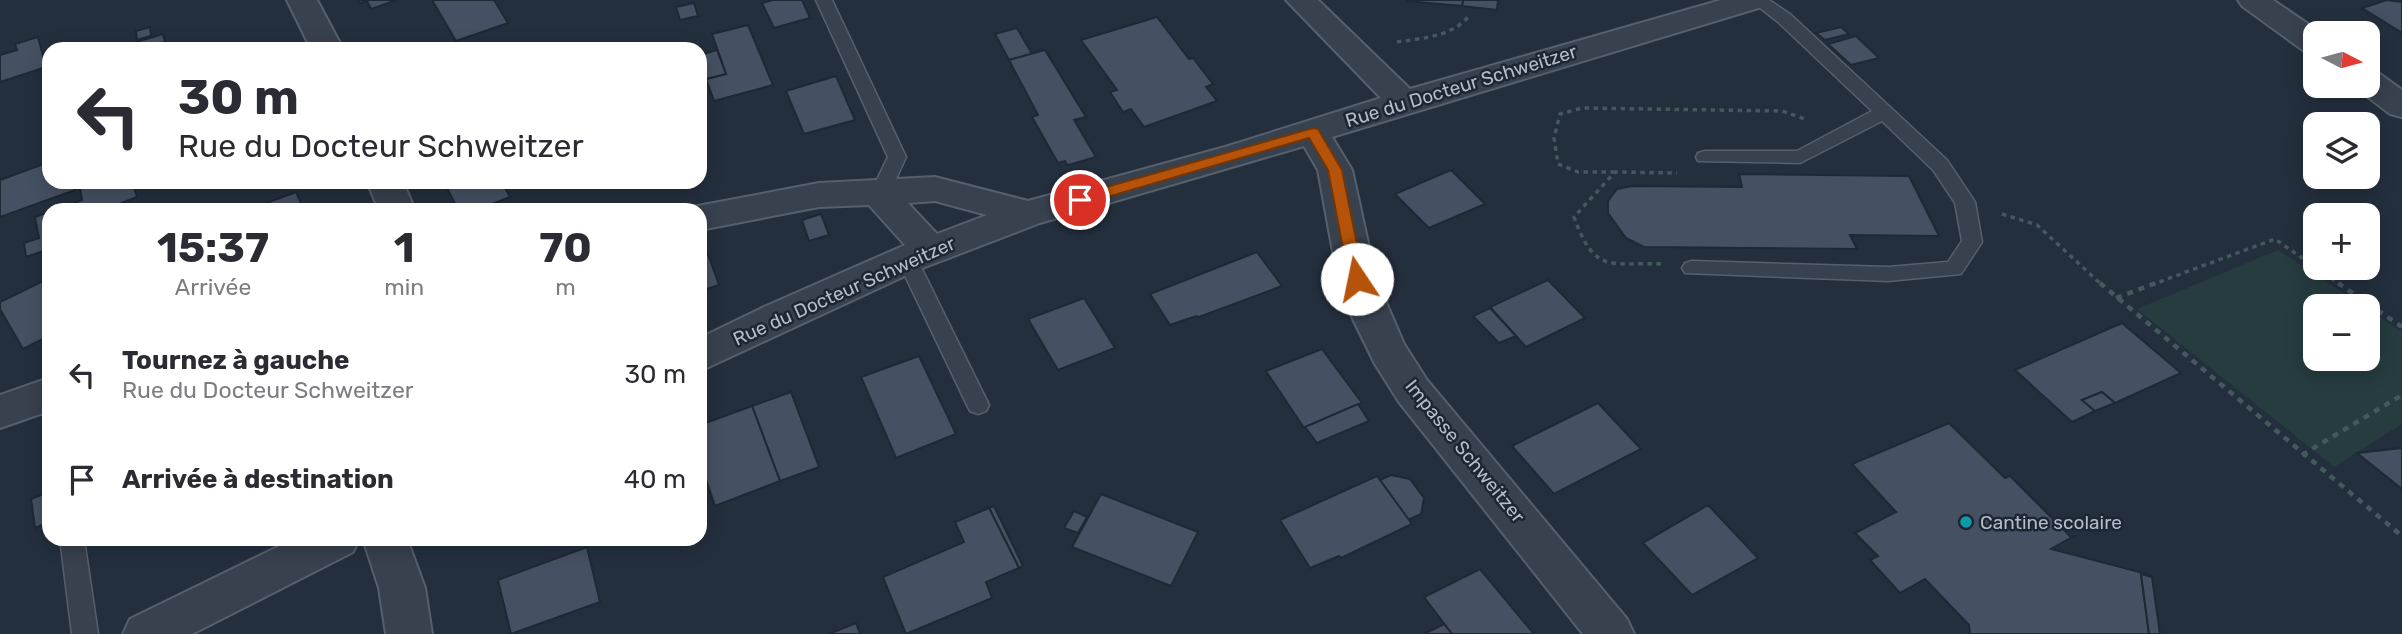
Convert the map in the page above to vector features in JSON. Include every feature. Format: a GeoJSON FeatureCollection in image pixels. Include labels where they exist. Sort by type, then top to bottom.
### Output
{"type":"FeatureCollection","features":[{"type":"Feature","properties":{"kind":"street"},"geometry":{"type":"LineString","coordinates":[[302,0],[323,42]]}},
{"type":"Feature","properties":{"kind":"street"},"geometry":{"type":"LineString","coordinates":[[1301,0],[1405,102]]}},
{"type":"Feature","properties":{"kind":"street","name":"Rue du Docteur Schweitzer"},"geometry":{"type":"LineString","coordinates":[[707,352],[778,317],[919,255],[1028,214],[1313,133],[1405,102],[1756,0]]}},
{"type":"Feature","properties":{"kind":"street"},"geometry":{"type":"LineString","coordinates":[[2253,0],[2303,35]]}},
{"type":"Feature","properties":{"kind":"street"},"geometry":{"type":"LineString","coordinates":[[2380,90],[2402,106]]}},
{"type":"Feature","properties":{"kind":"street","name":"Impasse Schweitzer"},"geometry":{"type":"LineString","coordinates":[[1313,133],[1335,170],[1357,279],[1389,353],[1413,391],[1611,634]]}},
{"type":"Feature","properties":{"kind":"street"},"geometry":{"type":"LineString","coordinates":[[707,216],[819,195],[880,194],[935,189],[1028,214]]}},
{"type":"Feature","properties":{"kind":"street"},"geometry":{"type":"LineString","coordinates":[[880,194],[919,255]]}},
{"type":"Feature","properties":{"kind":"street"},"geometry":{"type":"LineString","coordinates":[[0,412],[42,397]]}},
{"type":"Feature","properties":{"kind":"street"},"geometry":{"type":"LineString","coordinates":[[146,634],[323,546]]}},
{"type":"Feature","properties":{"kind":"street"},"geometry":{"type":"LineString","coordinates":[[387,546],[402,588],[409,634]]}},
{"type":"Feature","properties":{"kind":"lane"},"geometry":{"type":"LineString","coordinates":[[824,0],[897,157],[880,194]]}},
{"type":"Feature","properties":{"kind":"lane"},"geometry":{"type":"LineString","coordinates":[[1692,268],[1888,274],[1954,269],[1972,242],[1965,202],[1940,165],[1784,18],[1756,0]]}},
{"type":"Feature","properties":{"kind":"lane"},"geometry":{"type":"LineString","coordinates":[[1705,157],[1800,157],[1884,112]]}},
{"type":"Feature","properties":{"kind":"lane"},"geometry":{"type":"LineString","coordinates":[[919,255],[978,405]]}},
{"type":"Feature","properties":{"kind":"lane"},"geometry":{"type":"LineString","coordinates":[[72,546],[85,634]]}},
{"type":"Feature","properties":{"kind":"path"},"geometry":{"type":"LineString","coordinates":[[1349,50],[1437,35],[1464,25],[1469,16]]}},
{"type":"Feature","properties":{"kind":"path"},"geometry":{"type":"LineString","coordinates":[[1705,157],[1694,173],[1578,172],[1558,163],[1553,150],[1552,134],[1560,114],[1582,108],[1782,111],[1809,121],[1836,138]]}},
{"type":"Feature","properties":{"kind":"path"},"geometry":{"type":"LineString","coordinates":[[1615,172],[1574,217],[1583,242],[1596,258],[1619,266],[1647,263],[1692,268]]}},
{"type":"Feature","properties":{"kind":"path"},"geometry":{"type":"LineString","coordinates":[[1965,202],[2037,225],[2116,298],[2402,536]]}},
{"type":"Feature","properties":{"kind":"path"},"geometry":{"type":"LineString","coordinates":[[2116,298],[2275,239],[2303,259]]}},
{"type":"Feature","properties":{"kind":"path"},"geometry":{"type":"LineString","coordinates":[[2333,280],[2402,327]]}},
{"type":"Feature","properties":{"kind":"path"},"geometry":{"type":"LineString","coordinates":[[2302,455],[2402,395]]}},
{"type":"Feature","properties":{"kind":"green space"},"geometry":{"type":"Polygon","coordinates":[[[2278,250],[2303,266],[2303,280],[2324,280],[2345,294],[2303,294],[2303,371],[2380,371],[2380,317],[2402,332],[2402,424],[2334,467],[2137,309],[2278,250]]]}},
{"type":"Feature","properties":{"kind":"building"},"geometry":{"type":"Polygon","coordinates":[[[358,0],[397,0],[371,9],[367,1],[359,3],[358,0]]]}},
{"type":"Feature","properties":{"kind":"building"},"geometry":{"type":"Polygon","coordinates":[[[432,0],[494,0],[508,23],[456,41],[432,0]]]}},
{"type":"Feature","properties":{"kind":"building"},"geometry":{"type":"Polygon","coordinates":[[[773,0],[802,0],[810,18],[774,28],[762,3],[773,0]]]}},
{"type":"Feature","properties":{"kind":"building"},"geometry":{"type":"Polygon","coordinates":[[[1407,0],[1463,0],[1462,6],[1407,1],[1407,0]]]}},
{"type":"Feature","properties":{"kind":"building"},"geometry":{"type":"Polygon","coordinates":[[[1463,0],[1498,0],[1497,10],[1462,6],[1463,0]]]}},
{"type":"Feature","properties":{"kind":"building"},"geometry":{"type":"Polygon","coordinates":[[[2387,0],[2402,2],[2402,33],[2362,8],[2387,0]]]}},
{"type":"Feature","properties":{"kind":"building"},"geometry":{"type":"Polygon","coordinates":[[[694,3],[698,16],[680,20],[676,7],[694,3]]]}},
{"type":"Feature","properties":{"kind":"building"},"geometry":{"type":"Polygon","coordinates":[[[1157,17],[1189,59],[1193,58],[1213,84],[1206,87],[1217,101],[1144,127],[1131,109],[1123,112],[1110,92],[1117,90],[1081,40],[1157,17]]]}},
{"type":"Feature","properties":{"kind":"building"},"geometry":{"type":"Polygon","coordinates":[[[748,25],[773,85],[714,101],[707,79],[726,74],[712,34],[748,25]]]}},
{"type":"Feature","properties":{"kind":"building"},"geometry":{"type":"Polygon","coordinates":[[[150,27],[151,36],[137,40],[136,31],[150,27]]]}},
{"type":"Feature","properties":{"kind":"building"},"geometry":{"type":"Polygon","coordinates":[[[1841,27],[1849,34],[1825,40],[1816,33],[1841,27]]]}},
{"type":"Feature","properties":{"kind":"building"},"geometry":{"type":"Polygon","coordinates":[[[1017,28],[1032,54],[1009,60],[995,34],[1017,28]]]}},
{"type":"Feature","properties":{"kind":"building"},"geometry":{"type":"Polygon","coordinates":[[[163,34],[165,42],[136,42],[163,34]]]}},
{"type":"Feature","properties":{"kind":"building"},"geometry":{"type":"Polygon","coordinates":[[[1856,36],[1879,58],[1851,65],[1828,44],[1856,36]]]}},
{"type":"Feature","properties":{"kind":"building"},"geometry":{"type":"Polygon","coordinates":[[[38,37],[42,68],[0,82],[0,55],[17,50],[15,44],[38,37]]]}},
{"type":"Feature","properties":{"kind":"building"},"geometry":{"type":"Polygon","coordinates":[[[717,50],[726,74],[707,79],[707,53],[717,50]]]}},
{"type":"Feature","properties":{"kind":"building"},"geometry":{"type":"Polygon","coordinates":[[[1045,50],[1086,117],[1074,120],[1096,157],[1067,165],[1065,161],[1058,163],[1032,117],[1038,115],[1009,60],[1045,50]]]}},
{"type":"Feature","properties":{"kind":"building"},"geometry":{"type":"Polygon","coordinates":[[[836,76],[855,120],[804,134],[786,91],[836,76]]]}},
{"type":"Feature","properties":{"kind":"building"},"geometry":{"type":"Polygon","coordinates":[[[42,165],[42,189],[75,190],[0,217],[0,180],[42,165]]]}},
{"type":"Feature","properties":{"kind":"building"},"geometry":{"type":"Polygon","coordinates":[[[1451,170],[1485,204],[1429,228],[1395,194],[1451,170]]]}},
{"type":"Feature","properties":{"kind":"building"},"geometry":{"type":"Polygon","coordinates":[[[1739,174],[1909,176],[1939,236],[1850,235],[1857,249],[1644,247],[1626,238],[1608,213],[1608,201],[1617,189],[1632,186],[1742,187],[1739,174]]]}},
{"type":"Feature","properties":{"kind":"building"},"geometry":{"type":"Polygon","coordinates":[[[80,189],[134,189],[137,197],[121,203],[74,203],[82,200],[80,189]]]}},
{"type":"Feature","properties":{"kind":"building"},"geometry":{"type":"Polygon","coordinates":[[[448,189],[506,189],[510,197],[495,203],[454,203],[448,189]]]}},
{"type":"Feature","properties":{"kind":"building"},"geometry":{"type":"Polygon","coordinates":[[[296,192],[301,203],[267,203],[296,192]]]}},
{"type":"Feature","properties":{"kind":"building"},"geometry":{"type":"Polygon","coordinates":[[[42,214],[42,251],[26,257],[24,243],[39,238],[35,217],[42,214]]]}},
{"type":"Feature","properties":{"kind":"building"},"geometry":{"type":"Polygon","coordinates":[[[821,214],[829,235],[809,241],[802,220],[821,214]]]}},
{"type":"Feature","properties":{"kind":"building"},"geometry":{"type":"Polygon","coordinates":[[[1257,252],[1282,286],[1170,325],[1150,294],[1257,252]]]}},
{"type":"Feature","properties":{"kind":"building"},"geometry":{"type":"Polygon","coordinates":[[[707,254],[719,285],[707,289],[707,254]]]}},
{"type":"Feature","properties":{"kind":"building"},"geometry":{"type":"Polygon","coordinates":[[[1548,280],[1585,318],[1526,347],[1490,307],[1548,280]]]}},
{"type":"Feature","properties":{"kind":"building"},"geometry":{"type":"Polygon","coordinates":[[[42,281],[42,340],[23,349],[0,309],[0,302],[42,281]]]}},
{"type":"Feature","properties":{"kind":"building"},"geometry":{"type":"Polygon","coordinates":[[[1084,298],[1115,348],[1058,370],[1028,319],[1084,298]]]}},
{"type":"Feature","properties":{"kind":"building"},"geometry":{"type":"Polygon","coordinates":[[[1490,308],[1516,336],[1499,343],[1473,316],[1490,308]]]}},
{"type":"Feature","properties":{"kind":"building"},"geometry":{"type":"Polygon","coordinates":[[[2122,323],[2181,373],[2115,403],[2102,392],[2082,400],[2095,411],[2072,422],[2015,370],[2122,323]]]}},
{"type":"Feature","properties":{"kind":"building"},"geometry":{"type":"Polygon","coordinates":[[[1322,349],[1362,403],[1304,428],[1266,371],[1322,349]]]}},
{"type":"Feature","properties":{"kind":"building"},"geometry":{"type":"Polygon","coordinates":[[[919,356],[956,434],[896,458],[861,377],[919,356]]]}},
{"type":"Feature","properties":{"kind":"building"},"geometry":{"type":"Polygon","coordinates":[[[791,392],[819,467],[780,481],[752,406],[791,392]]]}},
{"type":"Feature","properties":{"kind":"building"},"geometry":{"type":"Polygon","coordinates":[[[2102,392],[2115,403],[2095,411],[2082,400],[2102,392]]]}},
{"type":"Feature","properties":{"kind":"building"},"geometry":{"type":"Polygon","coordinates":[[[1598,403],[1641,449],[1554,494],[1512,446],[1598,403]]]}},
{"type":"Feature","properties":{"kind":"building"},"geometry":{"type":"Polygon","coordinates":[[[1358,404],[1369,421],[1317,443],[1305,427],[1358,404]]]}},
{"type":"Feature","properties":{"kind":"building"},"geometry":{"type":"Polygon","coordinates":[[[752,406],[780,481],[715,506],[707,483],[707,422],[752,406]]]}},
{"type":"Feature","properties":{"kind":"building","name":"Cantine scolaire"},"geometry":{"type":"Polygon","coordinates":[[[1949,423],[2005,478],[2010,476],[2070,536],[2074,536],[2051,549],[2151,575],[2152,577],[2141,574],[2149,634],[1970,634],[1969,625],[1925,579],[1900,593],[1870,560],[1878,556],[1855,533],[1896,512],[1852,464],[1949,423]]]}},
{"type":"Feature","properties":{"kind":"building"},"geometry":{"type":"Polygon","coordinates":[[[2402,448],[2402,489],[2357,453],[2402,448]]]}},
{"type":"Feature","properties":{"kind":"building"},"geometry":{"type":"Polygon","coordinates":[[[1391,475],[1410,479],[1424,498],[1421,514],[1408,520],[1380,480],[1391,475]]]}},
{"type":"Feature","properties":{"kind":"building"},"geometry":{"type":"Polygon","coordinates":[[[1377,476],[1412,524],[1341,558],[1339,556],[1310,568],[1280,520],[1377,476]]]}},
{"type":"Feature","properties":{"kind":"building"},"geometry":{"type":"Polygon","coordinates":[[[1101,494],[1198,532],[1171,586],[1072,547],[1101,494]]]}},
{"type":"Feature","properties":{"kind":"building"},"geometry":{"type":"Polygon","coordinates":[[[42,495],[42,525],[35,528],[31,499],[42,495]]]}},
{"type":"Feature","properties":{"kind":"building"},"geometry":{"type":"Polygon","coordinates":[[[1708,505],[1758,558],[1692,595],[1643,543],[1708,505]]]}},
{"type":"Feature","properties":{"kind":"building"},"geometry":{"type":"Polygon","coordinates":[[[994,506],[1023,566],[1019,568],[989,508],[994,506]]]}},
{"type":"Feature","properties":{"kind":"building"},"geometry":{"type":"Polygon","coordinates":[[[989,508],[1019,568],[986,582],[992,598],[906,634],[883,577],[964,542],[955,522],[989,508]]]}},
{"type":"Feature","properties":{"kind":"building"},"geometry":{"type":"Polygon","coordinates":[[[1074,511],[1087,517],[1078,533],[1064,528],[1074,511]]]}},
{"type":"Feature","properties":{"kind":"building"},"geometry":{"type":"Polygon","coordinates":[[[587,547],[600,602],[511,634],[498,580],[587,547]]]}},
{"type":"Feature","properties":{"kind":"building"},"geometry":{"type":"Polygon","coordinates":[[[1480,569],[1534,634],[1452,634],[1424,597],[1480,569]]]}},
{"type":"Feature","properties":{"kind":"building"},"geometry":{"type":"Polygon","coordinates":[[[2141,574],[2152,577],[2160,634],[2149,634],[2141,574]]]}},
{"type":"Feature","properties":{"kind":"building"},"geometry":{"type":"Polygon","coordinates":[[[856,623],[860,634],[829,634],[856,623]]]}},
{"type":"Feature","properties":{"kind":"building"},"geometry":{"type":"Polygon","coordinates":[[[1444,624],[1452,634],[1424,634],[1444,624]]]}},
{"type":"Feature","properties":{"kind":"place","name":"Cantine scolaire"},"geometry":{"type":"Point","coordinates":[1966,522]}},
{"type":"Feature","properties":{"kind":"route"},"geometry":{"type":"LineString","coordinates":[[1080,200],[1313,133],[1335,170],[1357,279]]}}]}
